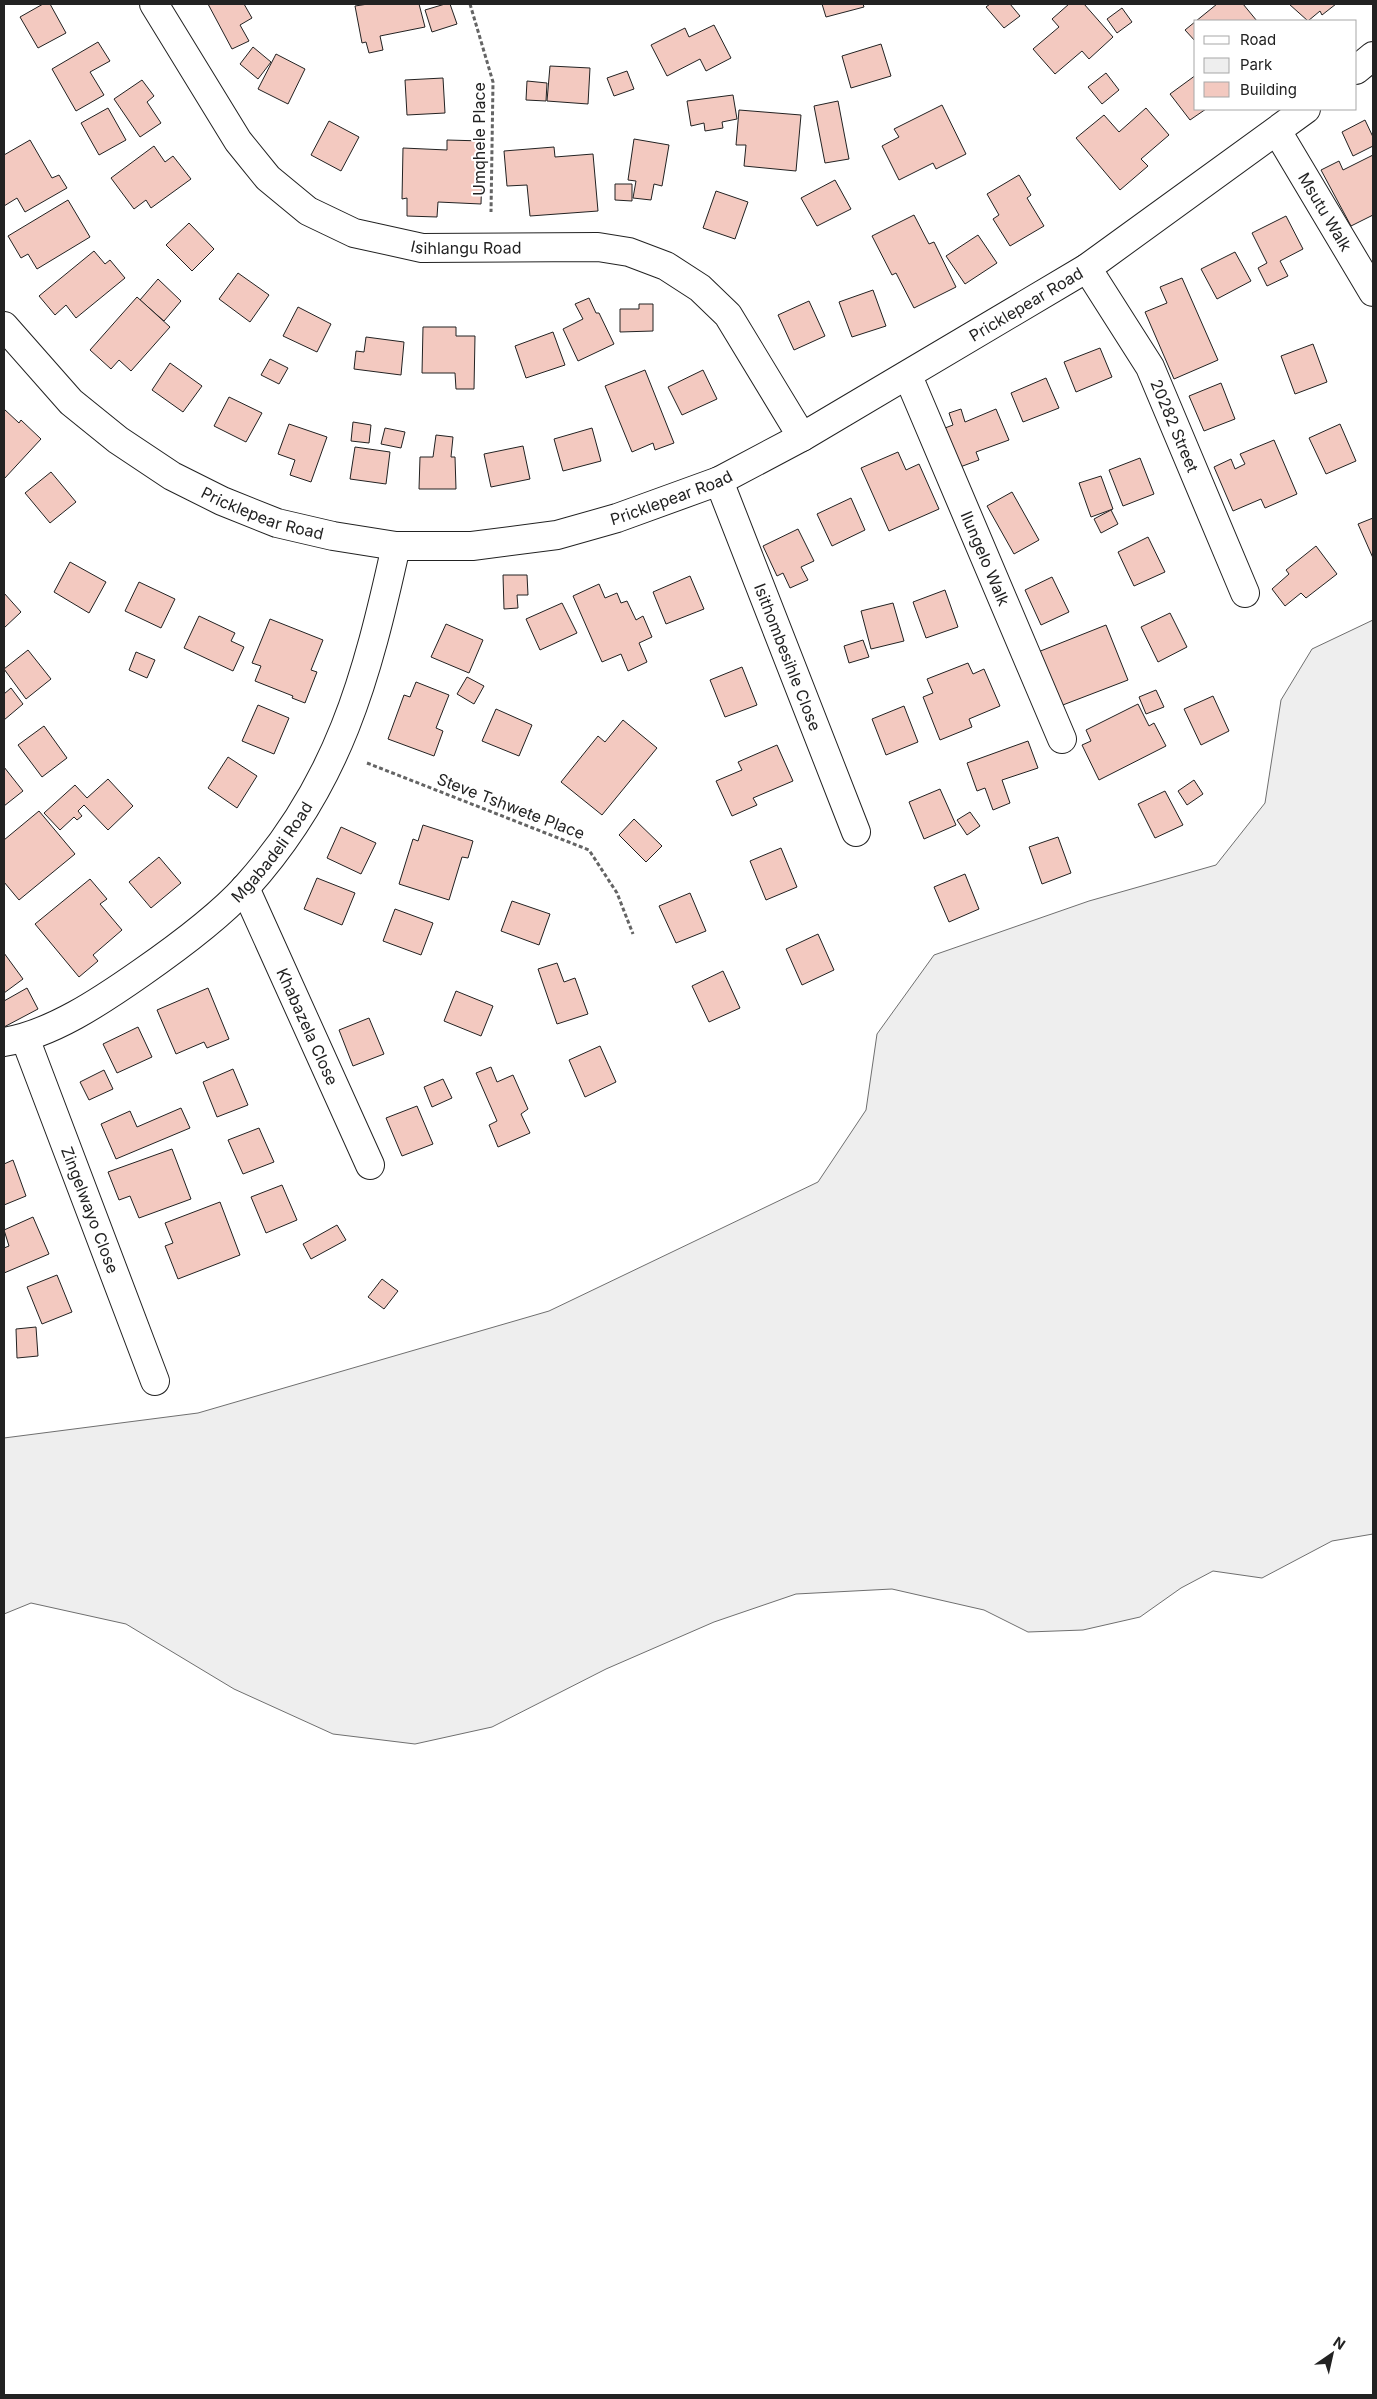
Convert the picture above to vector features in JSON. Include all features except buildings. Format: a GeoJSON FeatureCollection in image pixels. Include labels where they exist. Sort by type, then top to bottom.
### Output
{"type":"FeatureCollection","features":[{"type":"Feature","properties":{"kind":"street","name":"Isihlangu Road"},"geometry":{"type":"LineString","coordinates":[[154,4],[238,141],[268,178],[308,211],[354,233],[422,248],[598,247],[629,252],[666,266],[700,288],[728,315],[802,437]]}},
{"type":"Feature","properties":{"kind":"street"},"geometry":{"type":"LineString","coordinates":[[1357,69],[1373,56]]}},
{"type":"Feature","properties":{"kind":"street","name":"Pricklepear Road"},"geometry":{"type":"LineString","coordinates":[[4,326],[70,402],[118,440],[172,476],[222,501],[277,523],[333,536],[396,546],[472,546],[556,535],[617,518],[719,481],[802,437],[908,376],[1087,268],[1305,110]]}},
{"type":"Feature","properties":{"kind":"street","name":"Msutu Walk"},"geometry":{"type":"LineString","coordinates":[[1277,131],[1373,292]]}},
{"type":"Feature","properties":{"kind":"street","name":"20282 Street"},"geometry":{"type":"LineString","coordinates":[[1087,268],[1150,367],[1245,593]]}},
{"type":"Feature","properties":{"kind":"street","name":"Ilungelo Walk"},"geometry":{"type":"LineString","coordinates":[[908,376],[1062,739]]}},
{"type":"Feature","properties":{"kind":"street","name":"Isithombesihle Close"},"geometry":{"type":"LineString","coordinates":[[719,481],[856,832]]}},
{"type":"Feature","properties":{"kind":"street","name":"Mgabadeli Road"},"geometry":{"type":"LineString","coordinates":[[14,1040],[102,1000],[198,929],[245,888],[289,832],[317,789],[336,750],[363,681],[396,546]]}},
{"type":"Feature","properties":{"kind":"street","name":"Khabazela Close"},"geometry":{"type":"LineString","coordinates":[[245,888],[370,1165]]}},
{"type":"Feature","properties":{"kind":"street","name":"Zingelwayo Close"},"geometry":{"type":"LineString","coordinates":[[14,1040],[155,1381]]}},
{"type":"Feature","properties":{"kind":"path","name":"Umqhele Place"},"geometry":{"type":"LineString","coordinates":[[470,4],[494,82],[491,248]]}},
{"type":"Feature","properties":{"kind":"path","name":"Steve Tshwete Place"},"geometry":{"type":"LineString","coordinates":[[336,750],[589,850],[617,893],[633,934]]}},
{"type":"Feature","properties":{"kind":"green space"},"geometry":{"type":"Polygon","coordinates":[[[1373,620],[1373,1534],[1332,1541],[1262,1578],[1213,1571],[1181,1588],[1140,1617],[1083,1630],[1028,1632],[984,1610],[892,1589],[796,1594],[714,1622],[606,1669],[492,1727],[415,1744],[333,1734],[234,1689],[126,1624],[31,1603],[4,1614],[4,1438],[198,1413],[549,1311],[818,1182],[866,1110],[877,1034],[934,955],[1089,901],[1216,865],[1265,803],[1281,700],[1312,649],[1373,620]]]}}]}
